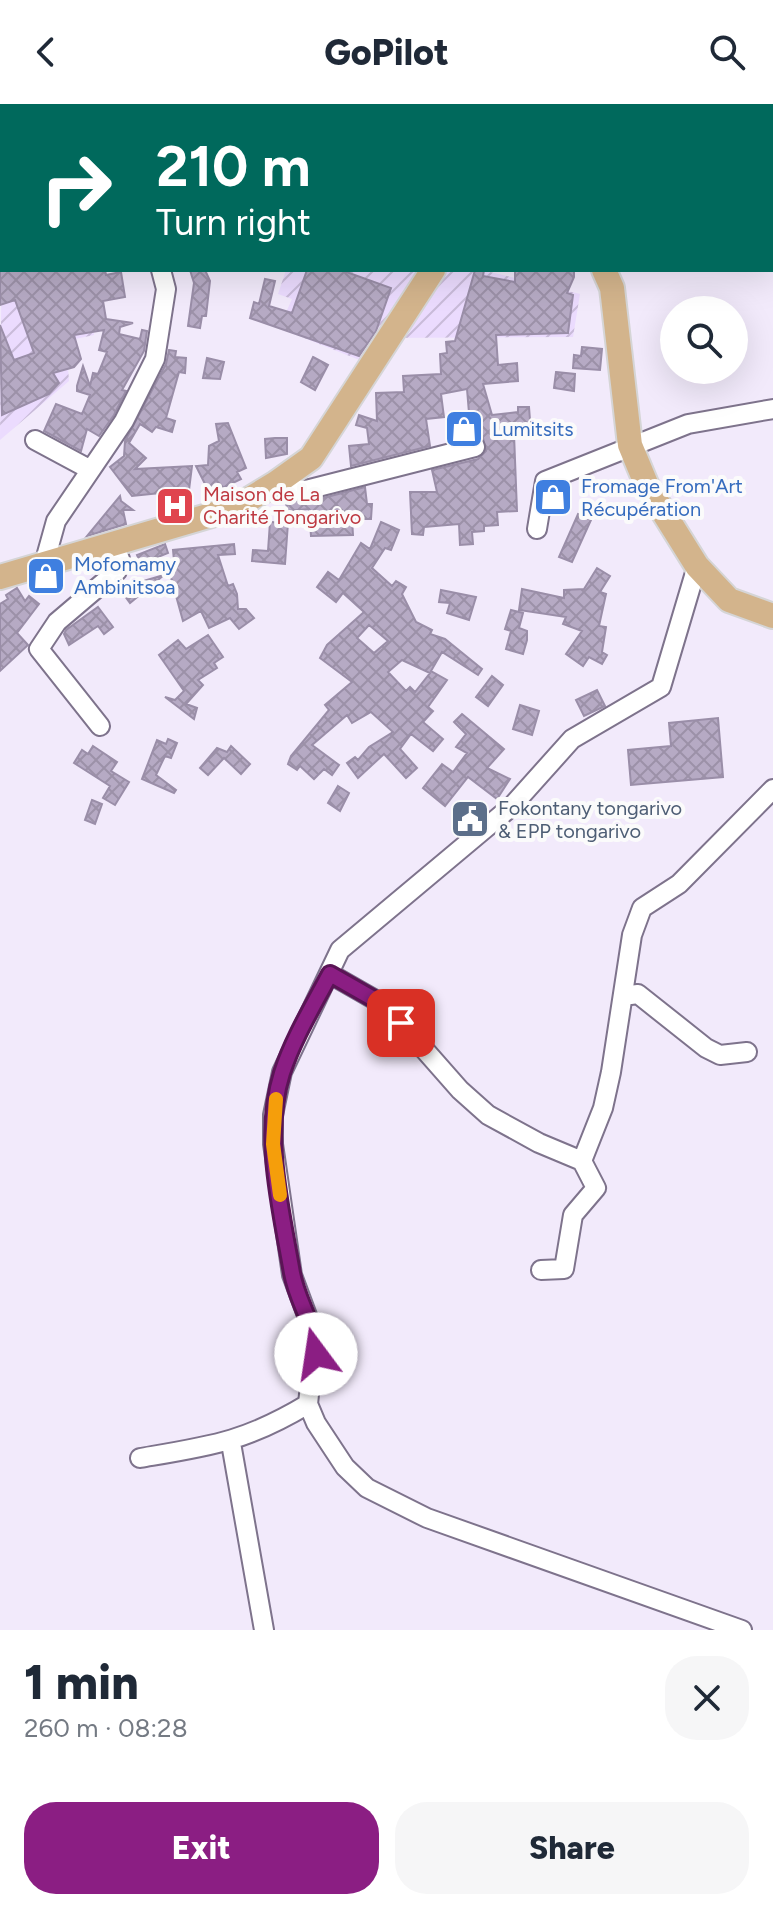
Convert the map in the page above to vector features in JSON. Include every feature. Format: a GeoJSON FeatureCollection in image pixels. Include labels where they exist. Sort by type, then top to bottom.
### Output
{"type":"FeatureCollection","features":[{"type":"Feature","properties":{"kind":"main road"},"geometry":{"type":"LineString","coordinates":[[0,577],[235,508],[311,458],[432,272]]}},
{"type":"Feature","properties":{"kind":"main road"},"geometry":{"type":"LineString","coordinates":[[605,272],[612,288],[630,445],[647,486],[697,566],[729,600],[773,616]]}},
{"type":"Feature","properties":{"kind":"street"},"geometry":{"type":"LineString","coordinates":[[44,564],[56,521],[124,421],[155,359],[166,289],[162,272]]}},
{"type":"Feature","properties":{"kind":"street"},"geometry":{"type":"LineString","coordinates":[[537,529],[545,481],[688,424],[773,409]]}},
{"type":"Feature","properties":{"kind":"street"},"geometry":{"type":"LineString","coordinates":[[35,440],[89,469]]}},
{"type":"Feature","properties":{"kind":"street"},"geometry":{"type":"LineString","coordinates":[[284,477],[294,489],[306,490],[475,447]]}},
{"type":"Feature","properties":{"kind":"street"},"geometry":{"type":"LineString","coordinates":[[100,726],[39,649],[57,622],[117,571],[120,559],[112,544]]}},
{"type":"Feature","properties":{"kind":"street"},"geometry":{"type":"LineString","coordinates":[[697,566],[661,687],[572,739],[512,806],[448,862],[355,934],[340,950],[282,1072],[273,1115],[273,1144],[292,1275],[315,1337],[308,1404],[316,1423],[345,1467],[367,1488],[427,1518],[742,1630]]}},
{"type":"Feature","properties":{"kind":"street"},"geometry":{"type":"LineString","coordinates":[[582,1161],[603,1108],[632,935],[642,908],[679,884],[773,789]]}},
{"type":"Feature","properties":{"kind":"street"},"geometry":{"type":"LineString","coordinates":[[330,974],[386,1006],[460,1090],[488,1115],[539,1143],[582,1161],[596,1188],[573,1215],[564,1269],[541,1270]]}},
{"type":"Feature","properties":{"kind":"street"},"geometry":{"type":"LineString","coordinates":[[623,996],[638,994],[706,1048],[720,1055],[747,1052]]}},
{"type":"Feature","properties":{"kind":"street"},"geometry":{"type":"LineString","coordinates":[[140,1458],[231,1443],[267,1428],[308,1404]]}},
{"type":"Feature","properties":{"kind":"street"},"geometry":{"type":"LineString","coordinates":[[231,1443],[264,1630]]}},
{"type":"Feature","properties":{"kind":"shaded area"},"geometry":{"type":"Polygon","coordinates":[[[1,272],[85,282],[94,335],[66,341],[69,381],[0,440],[1,272]]]}},
{"type":"Feature","properties":{"kind":"shaded area"},"geometry":{"type":"Polygon","coordinates":[[[285,272],[490,272],[580,294],[573,337],[382,338],[367,363],[279,328],[292,299],[278,294],[285,272]]]}},
{"type":"Feature","properties":{"kind":"building"},"geometry":{"type":"Polygon","coordinates":[[[0,272],[105,272],[106,275],[121,272],[125,297],[103,301],[106,319],[133,323],[120,327],[119,334],[140,339],[142,330],[147,331],[144,351],[122,390],[126,391],[114,415],[99,436],[87,429],[81,451],[44,431],[56,404],[82,414],[90,395],[77,391],[77,386],[83,366],[90,386],[93,373],[98,374],[107,352],[99,350],[104,330],[74,335],[81,359],[74,367],[53,373],[59,383],[49,394],[2,415],[0,325],[14,360],[34,353],[15,300],[0,305],[0,272]]]}},
{"type":"Feature","properties":{"kind":"building"},"geometry":{"type":"Polygon","coordinates":[[[191,272],[206,272],[210,281],[206,316],[202,316],[200,328],[188,326],[194,283],[191,272]]]}},
{"type":"Feature","properties":{"kind":"building"},"geometry":{"type":"Polygon","coordinates":[[[306,272],[347,272],[391,288],[376,331],[359,356],[250,318],[254,302],[259,304],[265,279],[275,281],[269,306],[292,313],[306,272]]]}},
{"type":"Feature","properties":{"kind":"building"},"geometry":{"type":"Polygon","coordinates":[[[474,272],[515,282],[515,272],[574,272],[567,293],[573,295],[568,333],[496,335],[498,365],[517,363],[518,381],[483,384],[492,415],[518,412],[518,407],[529,407],[531,433],[514,434],[517,511],[497,512],[498,525],[484,526],[484,531],[472,532],[473,544],[460,545],[459,524],[424,527],[423,535],[412,534],[410,492],[437,492],[432,470],[478,459],[486,451],[483,438],[470,436],[469,430],[458,432],[454,416],[469,413],[467,389],[441,394],[444,417],[426,419],[430,446],[351,466],[349,446],[369,444],[367,428],[356,425],[359,415],[377,421],[376,393],[404,392],[403,376],[441,374],[440,354],[447,353],[446,342],[455,341],[474,272]]]}},
{"type":"Feature","properties":{"kind":"building"},"geometry":{"type":"Polygon","coordinates":[[[582,347],[602,349],[600,370],[573,368],[574,355],[581,356],[582,347]]]}},
{"type":"Feature","properties":{"kind":"building"},"geometry":{"type":"Polygon","coordinates":[[[169,350],[176,351],[175,357],[186,358],[185,373],[179,372],[166,418],[175,421],[172,432],[156,427],[152,432],[140,424],[129,443],[146,458],[135,469],[192,466],[189,490],[132,496],[110,467],[124,456],[125,441],[166,364],[169,350]]]}},
{"type":"Feature","properties":{"kind":"building"},"geometry":{"type":"Polygon","coordinates":[[[313,357],[328,365],[315,390],[301,382],[313,357]]]}},
{"type":"Feature","properties":{"kind":"building"},"geometry":{"type":"Polygon","coordinates":[[[207,358],[224,362],[220,379],[203,378],[207,358]]]}},
{"type":"Feature","properties":{"kind":"building"},"geometry":{"type":"Polygon","coordinates":[[[556,372],[575,374],[574,391],[554,388],[556,372]]]}},
{"type":"Feature","properties":{"kind":"building"},"geometry":{"type":"Polygon","coordinates":[[[228,423],[246,468],[237,472],[241,479],[210,494],[196,466],[208,465],[209,446],[219,441],[216,424],[228,423]]]}},
{"type":"Feature","properties":{"kind":"building"},"geometry":{"type":"Polygon","coordinates":[[[287,438],[287,454],[266,458],[265,439],[287,438]]]}},
{"type":"Feature","properties":{"kind":"building"},"geometry":{"type":"Polygon","coordinates":[[[365,487],[367,504],[372,504],[371,519],[352,519],[353,535],[311,536],[309,509],[287,511],[286,500],[308,502],[365,487]]]}},
{"type":"Feature","properties":{"kind":"building"},"geometry":{"type":"Polygon","coordinates":[[[120,496],[121,501],[133,510],[123,510],[126,524],[87,536],[120,496]]]}},
{"type":"Feature","properties":{"kind":"building"},"geometry":{"type":"Polygon","coordinates":[[[578,514],[591,520],[572,562],[559,557],[578,514]]]}},
{"type":"Feature","properties":{"kind":"building"},"geometry":{"type":"Polygon","coordinates":[[[270,522],[288,523],[285,564],[252,561],[253,550],[268,551],[270,522]]]}},
{"type":"Feature","properties":{"kind":"building"},"geometry":{"type":"Polygon","coordinates":[[[381,522],[399,530],[391,550],[385,548],[372,568],[392,586],[396,581],[406,587],[402,594],[416,622],[432,630],[430,634],[445,639],[482,669],[478,675],[442,652],[431,671],[447,680],[428,707],[433,711],[423,722],[443,739],[433,751],[411,734],[400,749],[417,768],[406,778],[384,754],[358,778],[347,763],[355,757],[358,760],[369,747],[393,732],[371,712],[352,723],[347,715],[312,745],[339,765],[332,775],[324,769],[314,779],[300,766],[297,770],[288,764],[291,756],[329,710],[325,705],[352,682],[320,658],[327,645],[364,612],[343,593],[336,602],[317,587],[328,572],[339,580],[361,543],[370,549],[381,522]],[[369,625],[357,638],[374,653],[388,641],[369,625]],[[402,660],[388,672],[406,691],[410,687],[415,692],[430,673],[402,660]]]}},
{"type":"Feature","properties":{"kind":"building"},"geometry":{"type":"Polygon","coordinates":[[[165,544],[168,553],[141,564],[137,555],[165,544]]]}},
{"type":"Feature","properties":{"kind":"building"},"geometry":{"type":"Polygon","coordinates":[[[234,544],[235,554],[218,555],[228,586],[233,584],[237,594],[238,609],[246,609],[254,618],[239,629],[230,618],[209,628],[201,611],[183,621],[170,574],[175,572],[173,550],[234,544]]]}},
{"type":"Feature","properties":{"kind":"building"},"geometry":{"type":"Polygon","coordinates":[[[597,568],[610,576],[600,592],[606,594],[599,626],[606,627],[602,652],[607,655],[602,664],[589,657],[583,666],[566,654],[582,631],[563,624],[566,617],[519,610],[522,589],[564,598],[564,590],[584,589],[597,568]]]}},
{"type":"Feature","properties":{"kind":"building"},"geometry":{"type":"Polygon","coordinates":[[[164,575],[130,603],[119,588],[164,575]]]}},
{"type":"Feature","properties":{"kind":"building"},"geometry":{"type":"Polygon","coordinates":[[[17,588],[25,601],[29,596],[39,604],[17,633],[28,645],[0,671],[0,604],[8,599],[6,595],[17,588]]]}},
{"type":"Feature","properties":{"kind":"building"},"geometry":{"type":"Polygon","coordinates":[[[441,590],[476,597],[469,620],[447,613],[450,603],[439,602],[441,590]]]}},
{"type":"Feature","properties":{"kind":"building"},"geometry":{"type":"Polygon","coordinates":[[[98,607],[113,627],[104,634],[98,626],[69,645],[64,634],[66,630],[98,607]]]}},
{"type":"Feature","properties":{"kind":"building"},"geometry":{"type":"Polygon","coordinates":[[[511,610],[523,613],[519,628],[527,631],[527,640],[523,654],[506,649],[511,631],[505,629],[511,610]]]}},
{"type":"Feature","properties":{"kind":"building"},"geometry":{"type":"Polygon","coordinates":[[[208,635],[223,657],[214,663],[217,668],[198,680],[203,685],[186,704],[197,708],[194,719],[165,697],[175,700],[184,691],[159,655],[178,640],[186,649],[208,635]]]}},
{"type":"Feature","properties":{"kind":"building"},"geometry":{"type":"Polygon","coordinates":[[[492,676],[503,685],[488,706],[476,697],[492,676]]]}},
{"type":"Feature","properties":{"kind":"building"},"geometry":{"type":"Polygon","coordinates":[[[597,690],[605,706],[584,716],[576,700],[597,690]]]}},
{"type":"Feature","properties":{"kind":"building"},"geometry":{"type":"Polygon","coordinates":[[[520,705],[539,711],[532,735],[513,729],[520,705]]]}},
{"type":"Feature","properties":{"kind":"building"},"geometry":{"type":"Polygon","coordinates":[[[462,714],[504,749],[487,768],[510,779],[497,799],[468,777],[445,806],[423,788],[442,764],[453,772],[467,753],[456,747],[466,734],[454,722],[462,714]]]}},
{"type":"Feature","properties":{"kind":"building"},"geometry":{"type":"Polygon","coordinates":[[[718,718],[723,777],[631,785],[628,750],[671,746],[669,723],[718,718]]]}},
{"type":"Feature","properties":{"kind":"building"},"geometry":{"type":"Polygon","coordinates":[[[168,739],[177,743],[171,758],[165,756],[156,775],[176,790],[174,793],[142,779],[157,740],[166,744],[168,739]]]}},
{"type":"Feature","properties":{"kind":"building"},"geometry":{"type":"Polygon","coordinates":[[[93,746],[117,762],[111,771],[129,782],[115,805],[103,798],[110,786],[74,763],[82,750],[88,754],[93,746]]]}},
{"type":"Feature","properties":{"kind":"building"},"geometry":{"type":"Polygon","coordinates":[[[231,746],[250,764],[241,774],[224,758],[208,775],[200,768],[217,748],[227,752],[231,746]]]}},
{"type":"Feature","properties":{"kind":"building"},"geometry":{"type":"Polygon","coordinates":[[[338,786],[349,793],[340,811],[328,803],[338,786]]]}},
{"type":"Feature","properties":{"kind":"building"},"geometry":{"type":"Polygon","coordinates":[[[92,800],[102,804],[95,824],[85,820],[92,800]]]}},
{"type":"Feature","properties":{"kind":"slow traffic"},"geometry":{"type":"LineString","coordinates":[[276,1099],[273,1144],[280,1195]]}},
{"type":"Feature","properties":{"kind":"place","name":"Lumitsits"},"geometry":{"type":"Point","coordinates":[464,429]}},
{"type":"Feature","properties":{"kind":"place","name":"Fromage From'Art Récupération"},"geometry":{"type":"Point","coordinates":[553,497]}},
{"type":"Feature","properties":{"kind":"place","name":"Maison de La Charité Tongarivo"},"geometry":{"type":"Point","coordinates":[175,506]}},
{"type":"Feature","properties":{"kind":"place","name":"Mofomamy Ambinitsoa"},"geometry":{"type":"Point","coordinates":[46,576]}},
{"type":"Feature","properties":{"kind":"place","name":"Fokontany tongarivo & EPP tongarivo"},"geometry":{"type":"Point","coordinates":[470,819]}},
{"type":"Feature","properties":{"kind":"route"},"geometry":{"type":"LineString","coordinates":[[316,1354],[315,1337],[292,1275],[273,1144],[273,1115],[282,1072],[330,974],[386,1006],[401,1023]]}}]}
